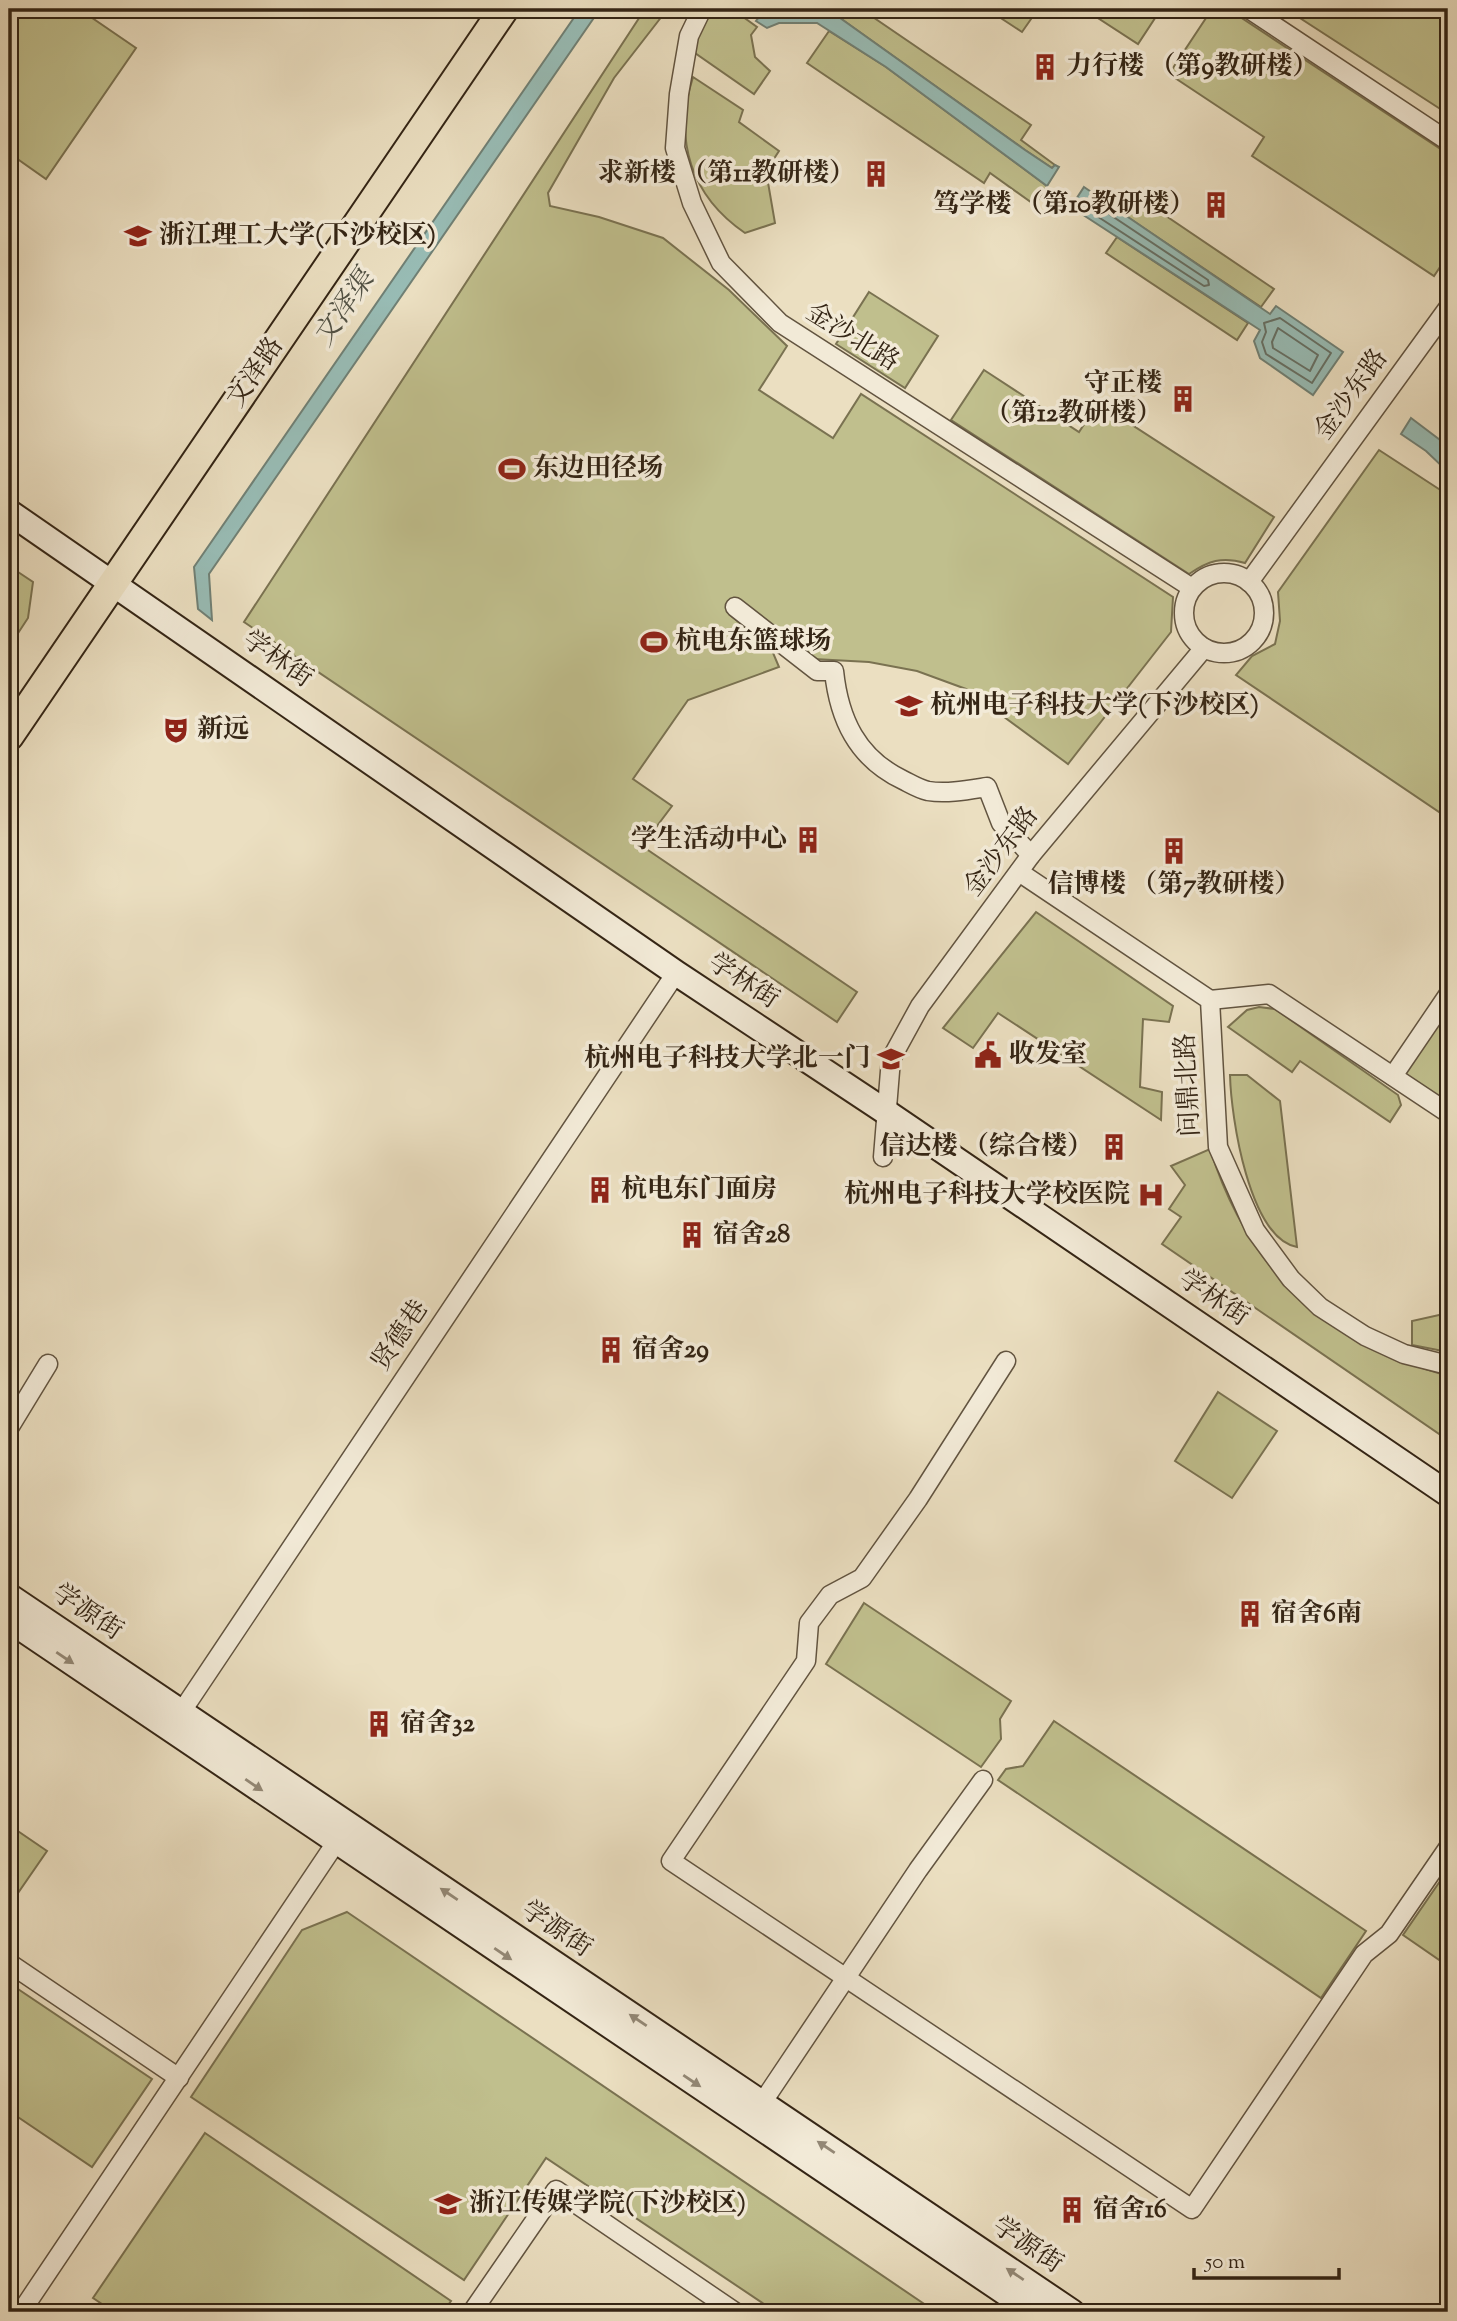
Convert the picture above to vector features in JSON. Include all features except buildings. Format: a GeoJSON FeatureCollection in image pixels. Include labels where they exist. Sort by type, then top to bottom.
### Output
{"type":"FeatureCollection","features":[{"type":"Feature","properties":{"kind":"main road","name":"文泽路"},"geometry":{"type":"LineString","coordinates":[[9,736],[504,9]]}},
{"type":"Feature","properties":{"kind":"main road","name":"学林街"},"geometry":{"type":"LineString","coordinates":[[9,512],[676,973],[886,1112],[1448,1494]]}},
{"type":"Feature","properties":{"kind":"main road","name":"学源街"},"geometry":{"type":"LineString","coordinates":[[9,1595],[337,1842],[1072,2312]]}},
{"type":"Feature","properties":{"kind":"main road","name":"学源街"},"geometry":{"type":"LineString","coordinates":[[9,1620],[175,1721],[756,2112],[1034,2312]]}},
{"type":"Feature","properties":{"kind":"street","name":"金沙北路"},"geometry":{"type":"LineString","coordinates":[[702,9],[689,36],[679,94],[675,148],[692,203],[721,263],[780,323],[1192,588]]}},
{"type":"Feature","properties":{"kind":"street"},"geometry":{"type":"LineString","coordinates":[[1249,9],[1448,141]]}},
{"type":"Feature","properties":{"kind":"street","name":"金沙东路"},"geometry":{"type":"LineString","coordinates":[[1249,582],[1448,308]]}},
{"type":"Feature","properties":{"kind":"street"},"geometry":{"type":"LineString","coordinates":[[1216,573],[1229,573],[1249,582],[1261,596],[1264,608],[1260,633],[1252,643],[1229,653],[1204,648],[1187,628],[1184,614],[1192,588],[1216,573]]}},
{"type":"Feature","properties":{"kind":"street"},"geometry":{"type":"LineString","coordinates":[[735,607],[817,671],[834,671],[843,720],[869,756],[892,775],[926,791],[951,792],[987,787],[1001,823],[1031,856]]}},
{"type":"Feature","properties":{"kind":"street","name":"金沙东路"},"geometry":{"type":"LineString","coordinates":[[883,1157],[891,1059],[915,1017],[1031,856],[1204,648]]}},
{"type":"Feature","properties":{"kind":"street","name":"问鼎北路"},"geometry":{"type":"LineString","coordinates":[[1019,872],[1210,1000],[1218,1147],[1255,1230],[1291,1279],[1320,1307],[1365,1336],[1394,1349],[1448,1365]]}},
{"type":"Feature","properties":{"kind":"street","name":"贤德巷"},"geometry":{"type":"LineString","coordinates":[[175,1721],[676,973]]}},
{"type":"Feature","properties":{"kind":"street"},"geometry":{"type":"LineString","coordinates":[[1210,1000],[1269,994],[1448,1112]]}},
{"type":"Feature","properties":{"kind":"street"},"geometry":{"type":"LineString","coordinates":[[1393,1076],[1448,995]]}},
{"type":"Feature","properties":{"kind":"street"},"geometry":{"type":"LineString","coordinates":[[1006,1361],[918,1499],[862,1578],[830,1595],[809,1623],[806,1661],[671,1861],[1192,2209],[1364,1954],[1389,1934],[1448,1848]]}},
{"type":"Feature","properties":{"kind":"street"},"geometry":{"type":"LineString","coordinates":[[9,1428],[48,1364]]}},
{"type":"Feature","properties":{"kind":"street"},"geometry":{"type":"LineString","coordinates":[[756,2112],[983,1780]]}},
{"type":"Feature","properties":{"kind":"street"},"geometry":{"type":"LineString","coordinates":[[21,2312],[337,1842]]}},
{"type":"Feature","properties":{"kind":"street"},"geometry":{"type":"LineString","coordinates":[[9,1963],[179,2078]]}},
{"type":"Feature","properties":{"kind":"street"},"geometry":{"type":"LineString","coordinates":[[472,2312],[556,2190],[735,2312]]}},
{"type":"Feature","properties":{"kind":"shaded area"},"geometry":{"type":"Polygon","coordinates":[[[9,9],[79,9],[136,48],[46,179],[9,153],[9,9]]]}},
{"type":"Feature","properties":{"kind":"shaded area"},"geometry":{"type":"Polygon","coordinates":[[[645,9],[666,11],[614,78],[548,193],[550,206],[599,217],[663,238],[729,290],[787,346],[759,390],[833,438],[861,394],[1173,597],[1171,632],[1068,764],[966,689],[917,671],[869,662],[814,659],[740,600],[730,615],[771,648],[779,667],[688,700],[633,779],[672,806],[642,846],[857,992],[837,1022],[244,622],[645,9]]]}},
{"type":"Feature","properties":{"kind":"shaded area"},"geometry":{"type":"Polygon","coordinates":[[[702,9],[732,9],[757,27],[751,35],[755,57],[770,71],[754,94],[695,53],[702,9]]]}},
{"type":"Feature","properties":{"kind":"shaded area"},"geometry":{"type":"Polygon","coordinates":[[[846,9],[861,9],[1031,125],[1021,140],[1055,165],[1052,168],[1025,150],[840,18],[846,9]]]}},
{"type":"Feature","properties":{"kind":"shaded area"},"geometry":{"type":"Polygon","coordinates":[[[987,9],[1038,9],[1022,32],[987,9]]]}},
{"type":"Feature","properties":{"kind":"shaded area"},"geometry":{"type":"Polygon","coordinates":[[[1084,9],[1161,9],[1138,44],[1084,9]]]}},
{"type":"Feature","properties":{"kind":"shaded area"},"geometry":{"type":"Polygon","coordinates":[[[1212,9],[1228,9],[1448,154],[1448,255],[1434,276],[1252,156],[1264,137],[1169,74],[1212,9]]]}},
{"type":"Feature","properties":{"kind":"shaded area"},"geometry":{"type":"Polygon","coordinates":[[[1286,9],[1448,9],[1448,114],[1286,9]]]}},
{"type":"Feature","properties":{"kind":"shaded area"},"geometry":{"type":"Polygon","coordinates":[[[829,31],[886,67],[1047,186],[1035,205],[990,173],[984,183],[807,63],[829,31]]]}},
{"type":"Feature","properties":{"kind":"shaded area"},"geometry":{"type":"Polygon","coordinates":[[[693,77],[743,110],[739,122],[779,151],[766,171],[775,223],[745,233],[711,202],[700,184],[691,165],[686,144],[687,100],[693,77]]]}},
{"type":"Feature","properties":{"kind":"shaded area"},"geometry":{"type":"Polygon","coordinates":[[[1135,195],[1274,289],[1261,307],[1123,214],[1135,195]]]}},
{"type":"Feature","properties":{"kind":"shaded area"},"geometry":{"type":"Polygon","coordinates":[[[1117,237],[1248,323],[1237,340],[1106,253],[1117,237]]]}},
{"type":"Feature","properties":{"kind":"shaded area"},"geometry":{"type":"Polygon","coordinates":[[[869,292],[938,336],[905,388],[836,344],[869,292]]]}},
{"type":"Feature","properties":{"kind":"shaded area"},"geometry":{"type":"Polygon","coordinates":[[[984,370],[1079,432],[1098,403],[1274,517],[1245,563],[1216,561],[1189,574],[951,420],[984,370]]]}},
{"type":"Feature","properties":{"kind":"shaded area"},"geometry":{"type":"Polygon","coordinates":[[[1379,450],[1448,495],[1448,818],[1236,675],[1252,656],[1275,644],[1280,621],[1278,592],[1379,450]]]}},
{"type":"Feature","properties":{"kind":"shaded area"},"geometry":{"type":"Polygon","coordinates":[[[9,566],[33,582],[28,618],[9,647],[9,566]]]}},
{"type":"Feature","properties":{"kind":"shaded area"},"geometry":{"type":"Polygon","coordinates":[[[1036,912],[1173,1006],[1169,1022],[1143,1019],[1140,1087],[1162,1092],[1161,1120],[998,1013],[973,1048],[943,1028],[1036,912]]]}},
{"type":"Feature","properties":{"kind":"shaded area"},"geometry":{"type":"Polygon","coordinates":[[[1448,995],[1448,1113],[1393,1076],[1448,995]]]}},
{"type":"Feature","properties":{"kind":"shaded area"},"geometry":{"type":"Polygon","coordinates":[[[1259,1007],[1275,1009],[1398,1095],[1401,1105],[1390,1122],[1300,1061],[1292,1072],[1228,1027],[1247,1010],[1259,1007]]]}},
{"type":"Feature","properties":{"kind":"shaded area"},"geometry":{"type":"Polygon","coordinates":[[[1230,1075],[1247,1075],[1280,1101],[1297,1247],[1280,1239],[1266,1222],[1255,1200],[1239,1146],[1230,1075]]]}},
{"type":"Feature","properties":{"kind":"shaded area"},"geometry":{"type":"Polygon","coordinates":[[[1210,1149],[1226,1193],[1246,1232],[1270,1266],[1298,1296],[1329,1322],[1364,1343],[1404,1362],[1448,1376],[1448,1440],[1162,1244],[1181,1217],[1169,1209],[1185,1185],[1171,1166],[1210,1149]]]}},
{"type":"Feature","properties":{"kind":"shaded area"},"geometry":{"type":"Polygon","coordinates":[[[1448,1313],[1448,1352],[1412,1345],[1412,1321],[1448,1313]]]}},
{"type":"Feature","properties":{"kind":"shaded area"},"geometry":{"type":"Polygon","coordinates":[[[1218,1392],[1277,1431],[1232,1498],[1175,1461],[1218,1392]]]}},
{"type":"Feature","properties":{"kind":"shaded area"},"geometry":{"type":"Polygon","coordinates":[[[864,1603],[1011,1701],[1000,1719],[1001,1739],[981,1767],[826,1664],[864,1603]]]}},
{"type":"Feature","properties":{"kind":"shaded area"},"geometry":{"type":"Polygon","coordinates":[[[1054,1721],[1366,1931],[1321,1998],[998,1780],[1006,1769],[1023,1766],[1054,1721]]]}},
{"type":"Feature","properties":{"kind":"shaded area"},"geometry":{"type":"Polygon","coordinates":[[[9,1825],[47,1851],[9,1906],[9,1825]]]}},
{"type":"Feature","properties":{"kind":"shaded area"},"geometry":{"type":"Polygon","coordinates":[[[1448,1872],[1448,1966],[1403,1935],[1448,1872]]]}},
{"type":"Feature","properties":{"kind":"shaded area"},"geometry":{"type":"Polygon","coordinates":[[[347,1912],[936,2312],[776,2312],[546,2158],[464,2280],[191,2097],[302,1930],[347,1912]]]}},
{"type":"Feature","properties":{"kind":"shaded area"},"geometry":{"type":"Polygon","coordinates":[[[9,1983],[152,2079],[92,2167],[9,2111],[9,1983]]]}},
{"type":"Feature","properties":{"kind":"shaded area"},"geometry":{"type":"Polygon","coordinates":[[[205,2133],[451,2301],[443,2312],[114,2312],[93,2298],[205,2133]]]}},
{"type":"Feature","properties":{"kind":"water"},"geometry":{"type":"Polygon","coordinates":[[[580,9],[600,9],[209,574],[212,620],[198,609],[194,567],[580,9]]]}},
{"type":"Feature","properties":{"kind":"water"},"geometry":{"type":"Polygon","coordinates":[[[765,9],[810,9],[826,18],[840,18],[1025,150],[1052,168],[1055,165],[1059,167],[1047,186],[886,67],[817,23],[779,23],[767,28],[756,21],[765,9]]]}},
{"type":"Feature","properties":{"kind":"water"},"geometry":{"type":"Polygon","coordinates":[[[1084,187],[1270,314],[1276,306],[1343,352],[1313,395],[1260,358],[1254,341],[1260,330],[1071,207],[1084,187]]]}},
{"type":"Feature","properties":{"kind":"water"},"geometry":{"type":"Polygon","coordinates":[[[1411,418],[1448,446],[1448,472],[1426,451],[1401,434],[1411,418]]]}},
{"type":"Feature","properties":{"kind":"place","name":"力行楼 （第9教研楼）"},"geometry":{"type":"Point","coordinates":[1045,67]}},
{"type":"Feature","properties":{"kind":"place","name":"求新楼 （第11教研楼）"},"geometry":{"type":"Point","coordinates":[876,174]}},
{"type":"Feature","properties":{"kind":"place","name":"笃学楼 （第10教研楼）"},"geometry":{"type":"Point","coordinates":[1216,205]}},
{"type":"Feature","properties":{"kind":"place","name":"浙江理工大学(下沙校区)"},"geometry":{"type":"Point","coordinates":[138,236]}},
{"type":"Feature","properties":{"kind":"place","name":"守正楼 （第12教研楼）"},"geometry":{"type":"Point","coordinates":[1183,399]}},
{"type":"Feature","properties":{"kind":"place","name":"东边田径场"},"geometry":{"type":"Point","coordinates":[512,469]}},
{"type":"Feature","properties":{"kind":"place","name":"杭电东篮球场"},"geometry":{"type":"Point","coordinates":[654,642]}},
{"type":"Feature","properties":{"kind":"place","name":"杭州电子科技大学(下沙校区)"},"geometry":{"type":"Point","coordinates":[909,706]}},
{"type":"Feature","properties":{"kind":"place","name":"新远"},"geometry":{"type":"Point","coordinates":[176,730]}},
{"type":"Feature","properties":{"kind":"place","name":"学生活动中心"},"geometry":{"type":"Point","coordinates":[808,840]}},
{"type":"Feature","properties":{"kind":"place","name":"信博楼 （第7教研楼）"},"geometry":{"type":"Point","coordinates":[1174,851]}},
{"type":"Feature","properties":{"kind":"place","name":"收发室"},"geometry":{"type":"Point","coordinates":[988,1055]}},
{"type":"Feature","properties":{"kind":"place","name":"杭州电子科技大学北一门"},"geometry":{"type":"Point","coordinates":[891,1059]}},
{"type":"Feature","properties":{"kind":"place","name":"信达楼 （综合楼）"},"geometry":{"type":"Point","coordinates":[1114,1147]}},
{"type":"Feature","properties":{"kind":"place","name":"杭电东门面房"},"geometry":{"type":"Point","coordinates":[600,1190]}},
{"type":"Feature","properties":{"kind":"place","name":"杭州电子科技大学校医院"},"geometry":{"type":"Point","coordinates":[1151,1195]}},
{"type":"Feature","properties":{"kind":"place","name":"宿舍28"},"geometry":{"type":"Point","coordinates":[692,1235]}},
{"type":"Feature","properties":{"kind":"place","name":"宿舍29"},"geometry":{"type":"Point","coordinates":[611,1350]}},
{"type":"Feature","properties":{"kind":"place","name":"宿舍6南"},"geometry":{"type":"Point","coordinates":[1250,1614]}},
{"type":"Feature","properties":{"kind":"place","name":"宿舍32"},"geometry":{"type":"Point","coordinates":[379,1724]}},
{"type":"Feature","properties":{"kind":"place","name":"浙江传媒学院(下沙校区)"},"geometry":{"type":"Point","coordinates":[448,2204]}},
{"type":"Feature","properties":{"kind":"place","name":"宿舍16"},"geometry":{"type":"Point","coordinates":[1072,2210]}},
{"type":"Feature","properties":{"kind":"water label","name":"文泽渠"},"geometry":{"type":"Point","coordinates":[345,309]}}]}
